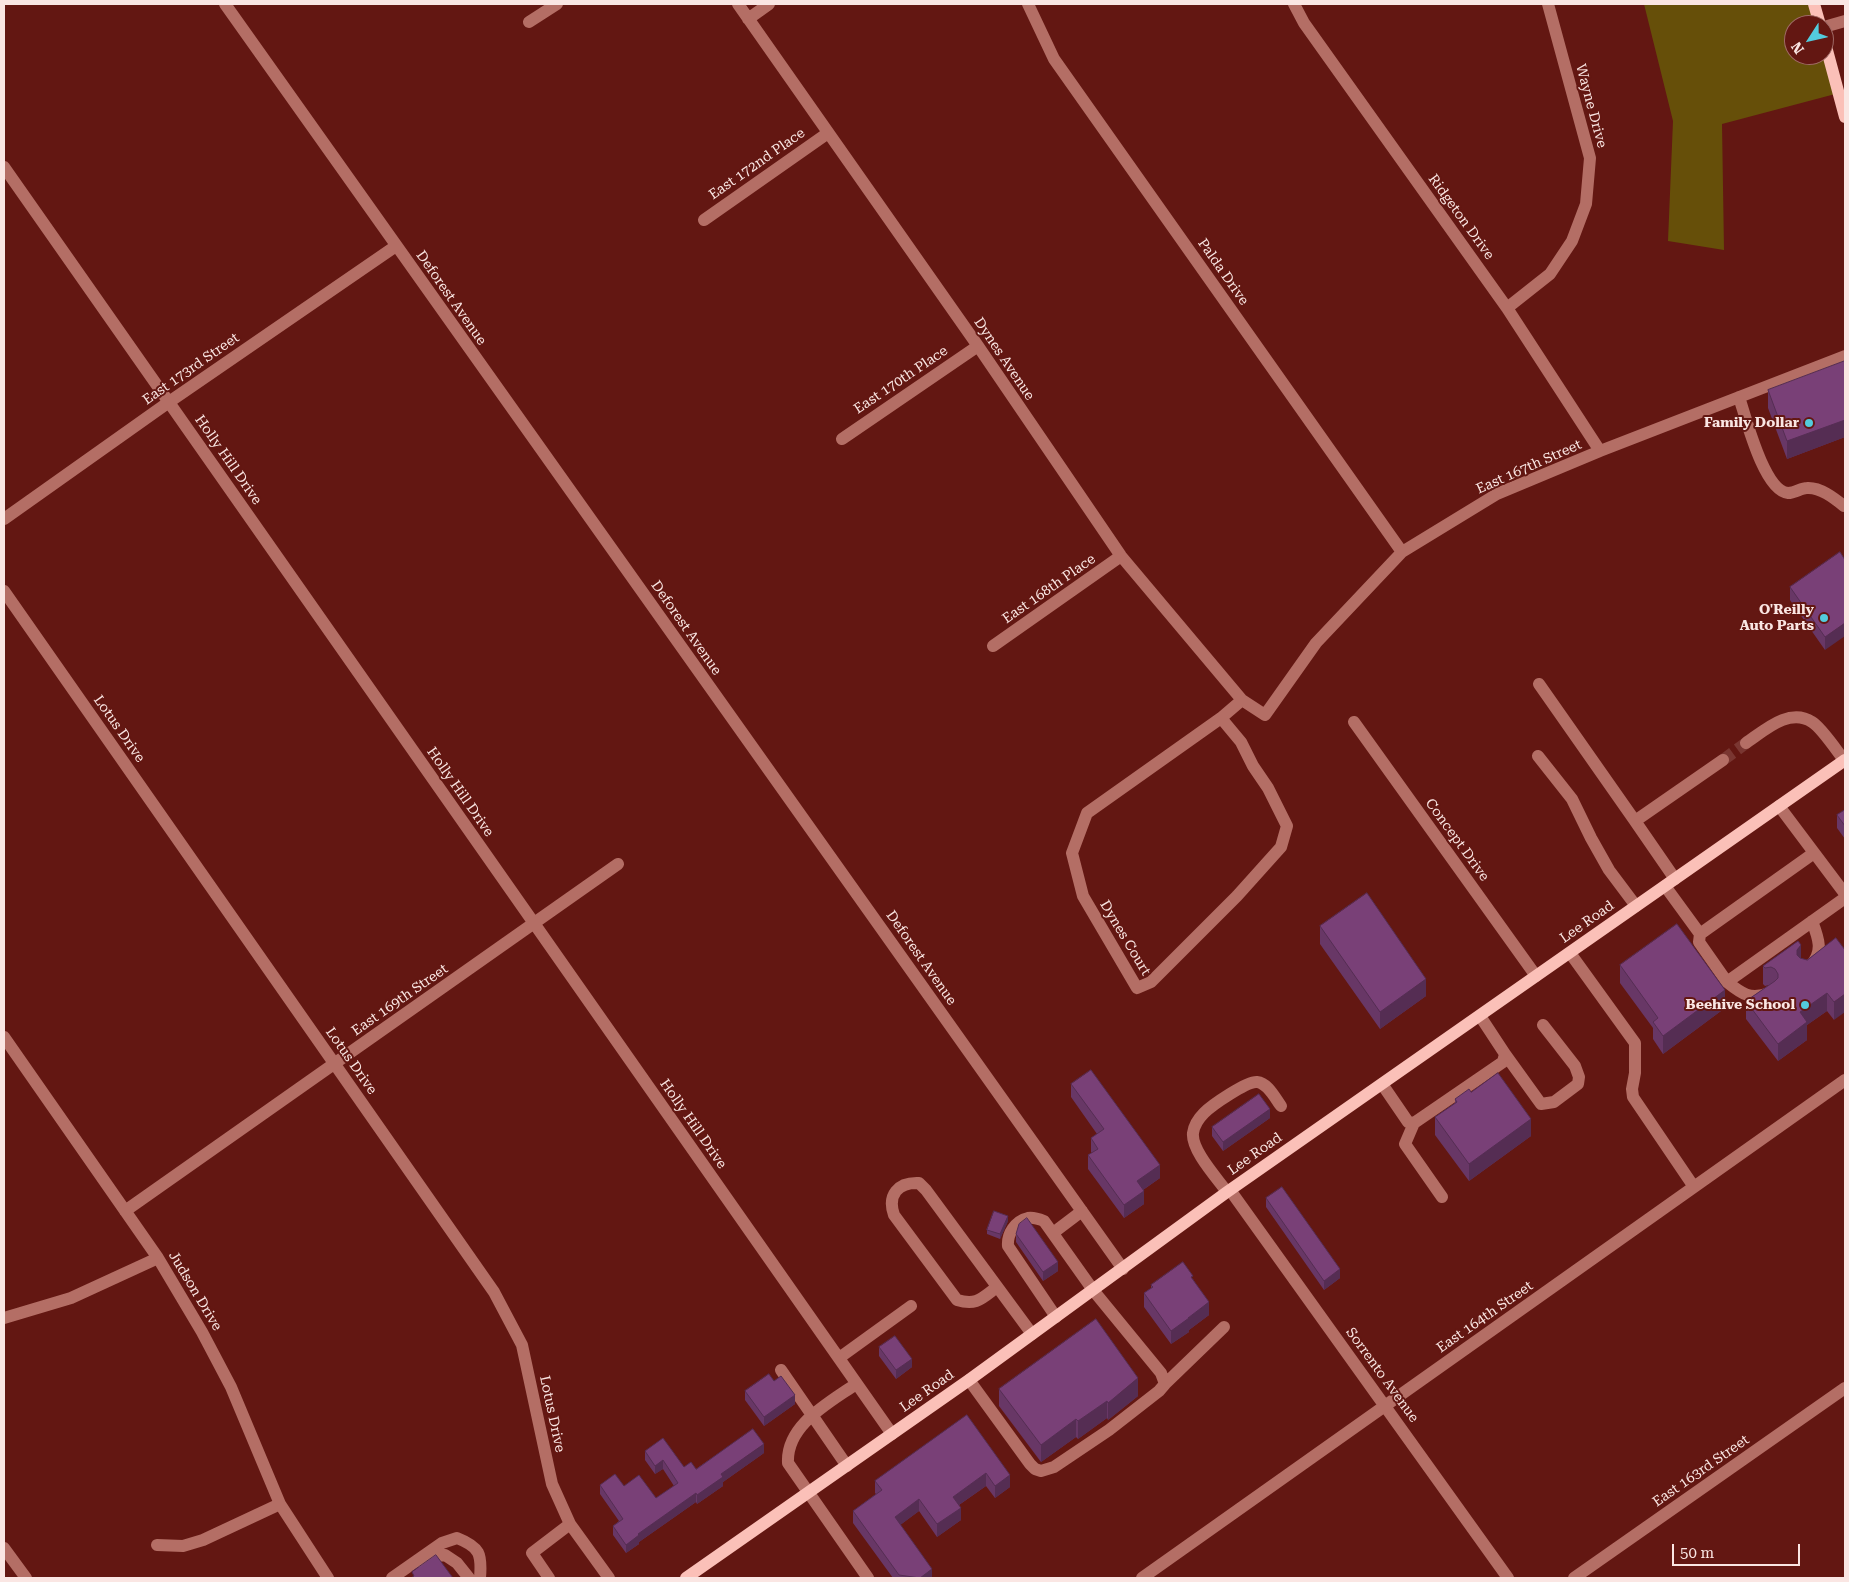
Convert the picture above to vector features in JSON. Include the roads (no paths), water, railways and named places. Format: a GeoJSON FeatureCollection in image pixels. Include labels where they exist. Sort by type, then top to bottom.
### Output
{"type":"FeatureCollection","features":[{"type":"Feature","properties":{"kind":"main road"},"geometry":{"type":"LineString","coordinates":[[1831,65],[1845,117]]}},
{"type":"Feature","properties":{"kind":"main road","name":"Lee Road"},"geometry":{"type":"LineString","coordinates":[[686,1578],[970,1380],[1228,1191],[1845,760]]}},
{"type":"Feature","properties":{"kind":"street","name":"Deforest Avenue"},"geometry":{"type":"LineString","coordinates":[[225,4],[1123,1269]]}},
{"type":"Feature","properties":{"kind":"street"},"geometry":{"type":"LineString","coordinates":[[529,22],[557,4]]}},
{"type":"Feature","properties":{"kind":"street","name":"Dynes Avenue"},"geometry":{"type":"LineString","coordinates":[[738,4],[978,346],[1121,556],[1242,700],[1266,715]]}},
{"type":"Feature","properties":{"kind":"street"},"geometry":{"type":"LineString","coordinates":[[748,18],[769,4]]}},
{"type":"Feature","properties":{"kind":"street","name":"Palda Drive"},"geometry":{"type":"LineString","coordinates":[[1028,4],[1054,59],[1402,552]]}},
{"type":"Feature","properties":{"kind":"street","name":"Ridgeton Drive"},"geometry":{"type":"LineString","coordinates":[[1294,4],[1304,23],[1508,308],[1600,451]]}},
{"type":"Feature","properties":{"kind":"street","name":"Wayne Drive"},"geometry":{"type":"LineString","coordinates":[[1508,308],[1550,274],[1572,241],[1586,204],[1590,158],[1548,4]]}},
{"type":"Feature","properties":{"kind":"street","name":"East 172nd Place"},"geometry":{"type":"LineString","coordinates":[[704,220],[828,133]]}},
{"type":"Feature","properties":{"kind":"street","name":"Holly Hill Drive"},"geometry":{"type":"LineString","coordinates":[[4,167],[892,1434]]}},
{"type":"Feature","properties":{"kind":"street","name":"East 173rd Street"},"geometry":{"type":"LineString","coordinates":[[4,519],[169,402],[396,246]]}},
{"type":"Feature","properties":{"kind":"street","name":"East 170th Place"},"geometry":{"type":"LineString","coordinates":[[842,439],[978,346]]}},
{"type":"Feature","properties":{"kind":"street","name":"East 167th Street"},"geometry":{"type":"LineString","coordinates":[[1266,715],[1316,643],[1402,552],[1497,494],[1600,451],[1845,356]]}},
{"type":"Feature","properties":{"kind":"street"},"geometry":{"type":"LineString","coordinates":[[1739,397],[1764,468],[1779,490],[1789,493],[1807,487],[1829,494],[1845,507]]}},
{"type":"Feature","properties":{"kind":"street","name":"East 168th Place"},"geometry":{"type":"LineString","coordinates":[[993,646],[1121,556]]}},
{"type":"Feature","properties":{"kind":"street","name":"Lotus Drive"},"geometry":{"type":"LineString","coordinates":[[4,591],[494,1292],[522,1345],[552,1484],[570,1524],[609,1578]]}},
{"type":"Feature","properties":{"kind":"street"},"geometry":{"type":"LineString","coordinates":[[1539,684],[1635,821],[1700,934],[1699,942],[1727,982],[1748,996],[1770,994]]}},
{"type":"Feature","properties":{"kind":"street","name":"Dynes Court"},"geometry":{"type":"LineString","coordinates":[[1221,718],[1241,742],[1253,766],[1268,788],[1287,826],[1280,847],[1237,896],[1151,982],[1136,988],[1083,896],[1072,853],[1087,813],[1221,718],[1242,700]]}},
{"type":"Feature","properties":{"kind":"street"},"geometry":{"type":"LineString","coordinates":[[1746,743],[1785,719],[1804,718],[1813,722],[1845,760]]}},
{"type":"Feature","properties":{"kind":"street","name":"Concept Drive"},"geometry":{"type":"LineString","coordinates":[[1354,722],[1536,976]]}},
{"type":"Feature","properties":{"kind":"street"},"geometry":{"type":"LineString","coordinates":[[1538,756],[1572,799],[1609,870],[1636,906]]}},
{"type":"Feature","properties":{"kind":"street"},"geometry":{"type":"LineString","coordinates":[[1635,821],[1723,760]]}},
{"type":"Feature","properties":{"kind":"street"},"geometry":{"type":"LineString","coordinates":[[1727,982],[1845,896],[1779,806]]}},
{"type":"Feature","properties":{"kind":"street"},"geometry":{"type":"LineString","coordinates":[[1700,934],[1814,853]]}},
{"type":"Feature","properties":{"kind":"street","name":"East 169th Street"},"geometry":{"type":"LineString","coordinates":[[126,1211],[618,864]]}},
{"type":"Feature","properties":{"kind":"street"},"geometry":{"type":"LineString","coordinates":[[1805,970],[1813,962],[1818,952],[1819,940],[1812,921]]}},
{"type":"Feature","properties":{"kind":"street"},"geometry":{"type":"LineString","coordinates":[[1570,953],[1634,1043],[1633,1097],[1694,1187]]}},
{"type":"Feature","properties":{"kind":"street"},"geometry":{"type":"LineString","coordinates":[[1480,1016],[1541,1104],[1554,1102],[1578,1084],[1579,1077],[1574,1066],[1544,1025]]}},
{"type":"Feature","properties":{"kind":"street","name":"Judson Drive"},"geometry":{"type":"LineString","coordinates":[[4,1037],[158,1258],[202,1332],[231,1387],[280,1504],[328,1578]]}},
{"type":"Feature","properties":{"kind":"street"},"geometry":{"type":"LineString","coordinates":[[1442,1197],[1405,1144],[1414,1123],[1502,1062],[1505,1054]]}},
{"type":"Feature","properties":{"kind":"street","name":"East 164th Street"},"geometry":{"type":"LineString","coordinates":[[1142,1578],[1845,1080]]}},
{"type":"Feature","properties":{"kind":"street","name":"Sorrento Avenue"},"geometry":{"type":"LineString","coordinates":[[1281,1106],[1266,1085],[1257,1082],[1244,1086],[1205,1113],[1196,1123],[1193,1132],[1199,1153],[1386,1406],[1508,1578]]}},
{"type":"Feature","properties":{"kind":"street"},"geometry":{"type":"LineString","coordinates":[[1382,1084],[1408,1122],[1414,1123]]}},
{"type":"Feature","properties":{"kind":"street"},"geometry":{"type":"LineString","coordinates":[[997,1287],[977,1302],[968,1303],[957,1300],[894,1215],[890,1204],[900,1187],[909,1182],[919,1183],[926,1190],[1032,1334]]}},
{"type":"Feature","properties":{"kind":"street"},"geometry":{"type":"LineString","coordinates":[[1053,1232],[1082,1211]]}},
{"type":"Feature","properties":{"kind":"street"},"geometry":{"type":"LineString","coordinates":[[1056,1317],[1008,1246],[1007,1238],[1010,1232],[1020,1221],[1030,1217],[1044,1221],[1053,1232],[1093,1290],[1161,1373],[1165,1384]]}},
{"type":"Feature","properties":{"kind":"street"},"geometry":{"type":"LineString","coordinates":[[4,1318],[71,1298],[158,1258]]}},
{"type":"Feature","properties":{"kind":"street"},"geometry":{"type":"LineString","coordinates":[[839,1358],[911,1306]]}},
{"type":"Feature","properties":{"kind":"street"},"geometry":{"type":"LineString","coordinates":[[970,1380],[1030,1464],[1035,1469],[1041,1471],[1054,1467],[1109,1430],[1159,1391],[1224,1327]]}},
{"type":"Feature","properties":{"kind":"street"},"geometry":{"type":"LineString","coordinates":[[781,1370],[847,1466]]}},
{"type":"Feature","properties":{"kind":"street"},"geometry":{"type":"LineString","coordinates":[[856,1384],[812,1416],[793,1437],[788,1455],[788,1463],[868,1578]]}},
{"type":"Feature","properties":{"kind":"street","name":"East 163rd Street"},"geometry":{"type":"LineString","coordinates":[[1574,1578],[1845,1388]]}},
{"type":"Feature","properties":{"kind":"street"},"geometry":{"type":"LineString","coordinates":[[157,1545],[183,1546],[202,1540],[280,1504]]}},
{"type":"Feature","properties":{"kind":"street"},"geometry":{"type":"LineString","coordinates":[[549,1578],[532,1553],[570,1524]]}},
{"type":"Feature","properties":{"kind":"street"},"geometry":{"type":"LineString","coordinates":[[392,1578],[442,1543],[456,1538],[469,1543],[478,1551],[481,1562],[480,1578]]}},
{"type":"Feature","properties":{"kind":"street"},"geometry":{"type":"LineString","coordinates":[[6,1554],[26,1578]]}},
{"type":"Feature","properties":{"kind":"street"},"geometry":{"type":"LineString","coordinates":[[406,1578],[437,1556],[445,1555],[456,1563],[469,1578]]}},
{"type":"Feature","properties":{"kind":"tunnel"},"geometry":{"type":"LineString","coordinates":[[1723,760],[1746,743]]}},
{"type":"Feature","properties":{"kind":"place","name":"Family Dollar"},"geometry":{"type":"Point","coordinates":[1809,423]}},
{"type":"Feature","properties":{"kind":"place","name":"O'Reilly Auto Parts"},"geometry":{"type":"Point","coordinates":[1824,618]}},
{"type":"Feature","properties":{"kind":"place","name":"Beehive School"},"geometry":{"type":"Point","coordinates":[1805,1005]}}]}
